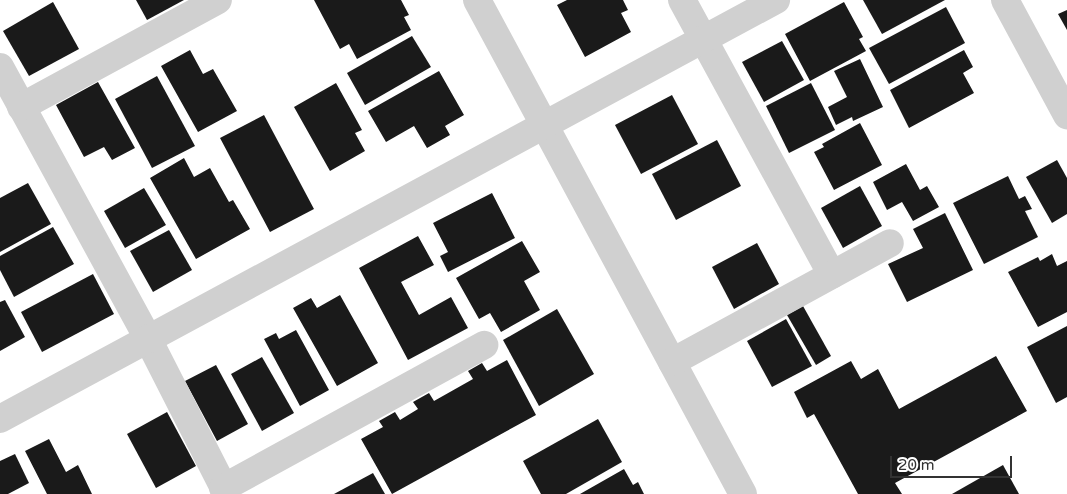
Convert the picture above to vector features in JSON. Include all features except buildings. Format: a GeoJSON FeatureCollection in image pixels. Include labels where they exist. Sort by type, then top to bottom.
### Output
{"type":"FeatureCollection","features":[{"type":"Feature","properties":{"kind":"street"},"geometry":{"type":"LineString","coordinates":[[21,107],[218,0]]}},
{"type":"Feature","properties":{"kind":"street"},"geometry":{"type":"LineString","coordinates":[[477,0],[743,494]]}},
{"type":"Feature","properties":{"kind":"street"},"geometry":{"type":"LineString","coordinates":[[682,0],[832,275]]}},
{"type":"Feature","properties":{"kind":"street"},"geometry":{"type":"LineString","coordinates":[[0,419],[776,0]]}},
{"type":"Feature","properties":{"kind":"street"},"geometry":{"type":"LineString","coordinates":[[1005,0],[1067,115]]}},
{"type":"Feature","properties":{"kind":"street"},"geometry":{"type":"LineString","coordinates":[[0,67],[148,339],[225,491],[484,345]]}},
{"type":"Feature","properties":{"kind":"street"},"geometry":{"type":"LineString","coordinates":[[672,362],[890,242]]}}]}
